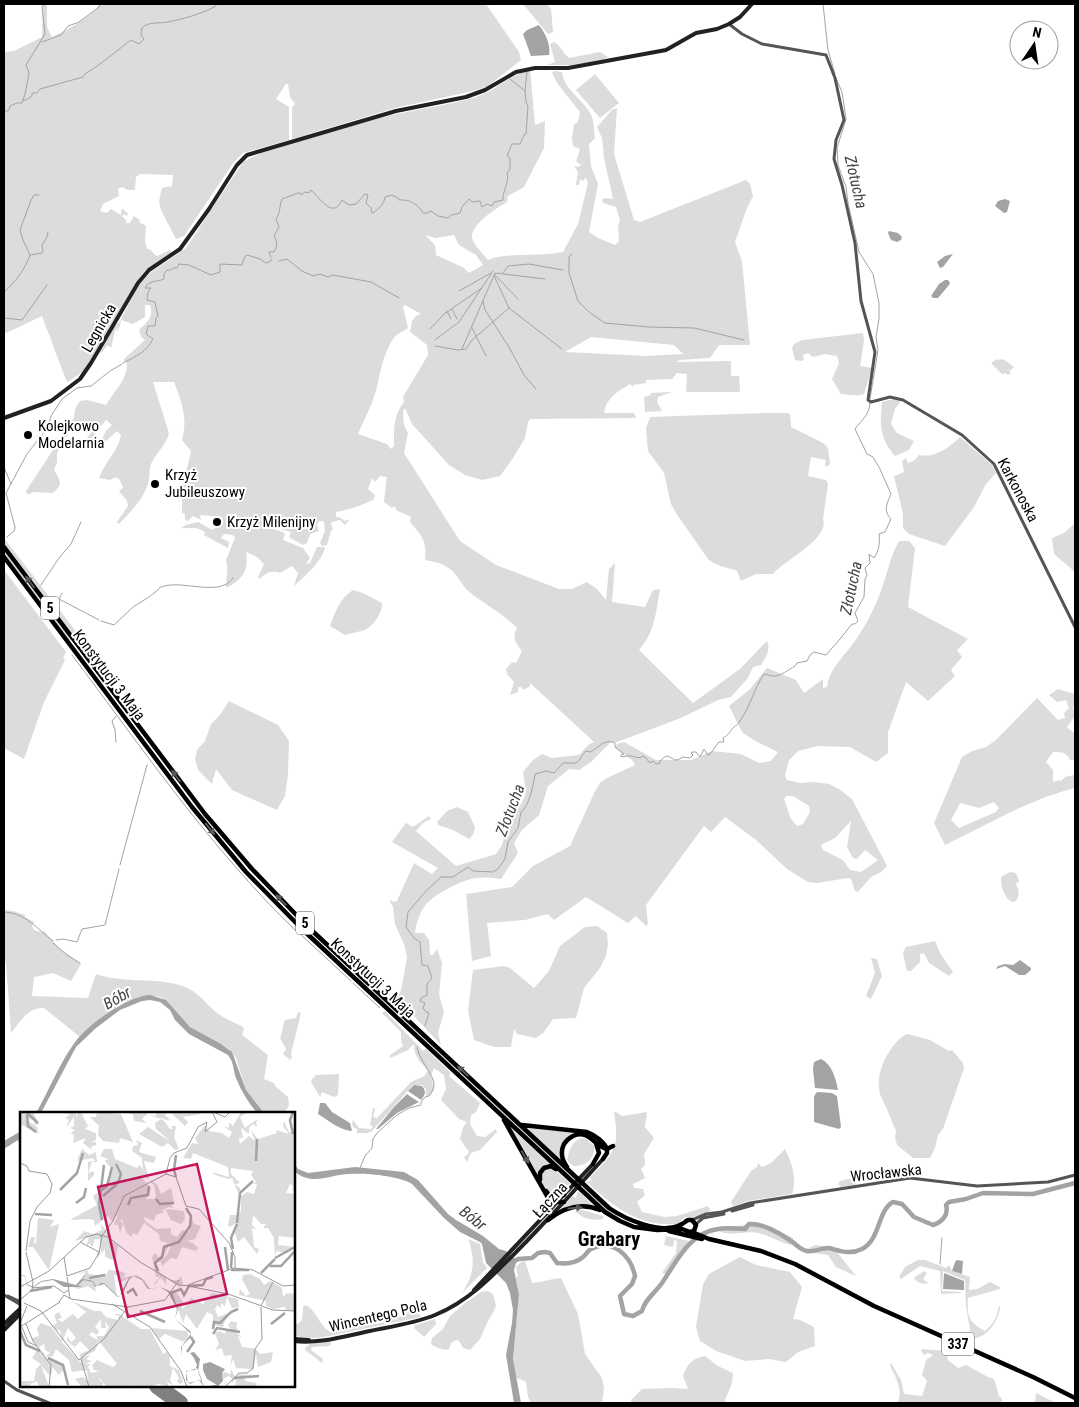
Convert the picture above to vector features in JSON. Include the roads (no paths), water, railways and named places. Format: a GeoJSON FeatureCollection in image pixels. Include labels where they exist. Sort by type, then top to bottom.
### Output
{"type":"FeatureCollection","features":[{"type":"Feature","properties":{"kind":"main road"},"geometry":{"type":"LineString","coordinates":[[729,24],[740,17],[752,4]]}},
{"type":"Feature","properties":{"kind":"main road","name":"Legnicka"},"geometry":{"type":"LineString","coordinates":[[4,418],[52,401],[80,379],[138,282],[149,270],[180,249],[197,227],[236,165],[253,153],[396,111],[466,97],[485,90],[516,72],[535,68],[568,68],[666,50],[696,33],[729,24]]}},
{"type":"Feature","properties":{"kind":"main road","name":"Konstytucji 3 Maja"},"geometry":{"type":"LineString","coordinates":[[4,546],[205,814],[265,883],[306,925],[519,1124]]}},
{"type":"Feature","properties":{"kind":"main road","name":"Konstytucji 3 Maja"},"geometry":{"type":"LineString","coordinates":[[4,557],[192,807],[240,864],[299,927],[606,1212],[632,1226],[647,1230],[685,1230]]}},
{"type":"Feature","properties":{"kind":"main road"},"geometry":{"type":"LineString","coordinates":[[500,1115],[547,1196],[550,1200],[557,1203],[564,1202]]}},
{"type":"Feature","properties":{"kind":"main road"},"geometry":{"type":"LineString","coordinates":[[519,1124],[585,1131],[593,1134],[608,1150]]}},
{"type":"Feature","properties":{"kind":"main road","name":"5"},"geometry":{"type":"LineString","coordinates":[[519,1124],[609,1208],[627,1219],[663,1228],[676,1226],[684,1223],[686,1220],[692,1220]]}},
{"type":"Feature","properties":{"kind":"main road"},"geometry":{"type":"LineString","coordinates":[[570,1172],[562,1155],[566,1142],[574,1136],[582,1134],[590,1136],[608,1150]]}},
{"type":"Feature","properties":{"kind":"main road"},"geometry":{"type":"LineString","coordinates":[[604,1144],[608,1144],[611,1140]]}},
{"type":"Feature","properties":{"kind":"main road"},"geometry":{"type":"LineString","coordinates":[[593,1164],[599,1153],[596,1141]]}},
{"type":"Feature","properties":{"kind":"main road"},"geometry":{"type":"LineString","coordinates":[[603,1159],[608,1154],[608,1150],[613,1146]]}},
{"type":"Feature","properties":{"kind":"main road","name":"Łączna"},"geometry":{"type":"LineString","coordinates":[[512,1254],[548,1220],[573,1189],[603,1159]]}},
{"type":"Feature","properties":{"kind":"main road","name":"Łączna"},"geometry":{"type":"LineString","coordinates":[[583,1178],[593,1164]]}},
{"type":"Feature","properties":{"kind":"main road"},"geometry":{"type":"LineString","coordinates":[[561,1172],[551,1166],[546,1167],[541,1170],[539,1177],[549,1195],[556,1198],[564,1195]]}},
{"type":"Feature","properties":{"kind":"main road","name":"Łączna"},"geometry":{"type":"LineString","coordinates":[[512,1254],[547,1213],[564,1195],[573,1189]]}},
{"type":"Feature","properties":{"kind":"main road"},"geometry":{"type":"LineString","coordinates":[[547,1196],[549,1203],[547,1213]]}},
{"type":"Feature","properties":{"kind":"main road"},"geometry":{"type":"LineString","coordinates":[[548,1220],[558,1212],[573,1207],[593,1208],[606,1212]]}},
{"type":"Feature","properties":{"kind":"main road"},"geometry":{"type":"LineString","coordinates":[[692,1220],[695,1231]]}},
{"type":"Feature","properties":{"kind":"main road"},"geometry":{"type":"LineString","coordinates":[[684,1223],[685,1230]]}},
{"type":"Feature","properties":{"kind":"main road"},"geometry":{"type":"LineString","coordinates":[[662,1230],[695,1231],[719,1241]]}},
{"type":"Feature","properties":{"kind":"main road","name":"5"},"geometry":{"type":"LineString","coordinates":[[685,1230],[695,1231]]}},
{"type":"Feature","properties":{"kind":"main road","name":"337"},"geometry":{"type":"LineString","coordinates":[[695,1231],[719,1241],[761,1251],[795,1264],[874,1306],[1033,1377],[1075,1398]]}},
{"type":"Feature","properties":{"kind":"main road","name":"Wincentego Pola"},"geometry":{"type":"LineString","coordinates":[[295,1340],[314,1341],[420,1320],[443,1311],[480,1288],[512,1254]]}},
{"type":"Feature","properties":{"kind":"main road"},"geometry":{"type":"LineString","coordinates":[[4,1324],[20,1307]]}},
{"type":"Feature","properties":{"kind":"main road"},"geometry":{"type":"LineString","coordinates":[[4,1330],[20,1307]]}},
{"type":"Feature","properties":{"kind":"street","name":"Karkonoska"},"geometry":{"type":"LineString","coordinates":[[729,24],[758,42],[826,55],[835,78],[844,120],[836,140],[834,159],[842,185],[857,254],[861,301],[875,352],[868,398],[870,402],[890,397],[903,400],[962,435],[994,464],[1075,627]]}},
{"type":"Feature","properties":{"kind":"street","name":"Wrocławska"},"geometry":{"type":"LineString","coordinates":[[692,1220],[706,1214],[722,1212],[743,1205],[910,1178],[976,1186],[1048,1182],[1075,1175]]}},
{"type":"Feature","properties":{"kind":"street","name":"Wrocławska"},"geometry":{"type":"LineString","coordinates":[[695,1231],[705,1217],[718,1216],[758,1203]]}},
{"type":"Feature","properties":{"kind":"street"},"geometry":{"type":"LineString","coordinates":[[4,1295],[20,1307]]}},
{"type":"Feature","properties":{"kind":"street"},"geometry":{"type":"LineString","coordinates":[[4,1381],[17,1390],[49,1403]]}},
{"type":"Feature","properties":{"kind":"waterway"},"geometry":{"type":"LineString","coordinates":[[4,112],[9,110],[10,106],[22,103],[29,73],[26,65],[45,34],[42,7],[44,4]]}},
{"type":"Feature","properties":{"kind":"waterway"},"geometry":{"type":"LineString","coordinates":[[42,42],[61,35],[68,26],[79,22],[99,7],[100,4]]}},
{"type":"Feature","properties":{"kind":"waterway","name":"Złotucha"},"geometry":{"type":"LineString","coordinates":[[823,4],[828,50],[835,74]]}},
{"type":"Feature","properties":{"kind":"waterway"},"geometry":{"type":"LineString","coordinates":[[22,100],[26,100],[32,96],[32,93],[37,93],[40,89],[83,77],[131,40],[139,44],[144,39],[141,35],[142,28],[148,24],[185,18],[216,6]]}},
{"type":"Feature","properties":{"kind":"waterway"},"geometry":{"type":"LineString","coordinates":[[271,257],[269,252],[274,252],[276,246],[274,236],[279,227],[276,219],[282,199],[298,193],[301,195],[305,192],[309,193],[311,190],[326,206],[331,208],[338,206],[342,200],[349,205],[356,204],[365,194],[368,195],[366,203],[371,208],[372,213],[381,206],[385,197],[392,195],[399,200],[413,203],[423,213],[431,211],[438,216],[448,218],[451,215],[460,213],[462,207],[469,199],[472,202],[480,201],[482,207],[487,204],[492,206],[494,202],[503,200],[508,179],[507,173],[510,169],[510,158],[507,156],[512,144],[520,144],[526,134],[528,106],[525,91],[527,72]]}},
{"type":"Feature","properties":{"kind":"waterway","name":"Złotucha"},"geometry":{"type":"LineString","coordinates":[[836,78],[842,92],[846,119],[837,148],[838,165],[846,187],[859,252],[873,274],[879,303],[876,337],[878,350],[870,399]]}},
{"type":"Feature","properties":{"kind":"waterway"},"geometry":{"type":"LineString","coordinates":[[510,79],[525,91]]}},
{"type":"Feature","properties":{"kind":"waterway"},"geometry":{"type":"LineString","coordinates":[[4,292],[19,275],[30,255],[20,230],[31,200],[34,195],[39,195]]}},
{"type":"Feature","properties":{"kind":"waterway"},"geometry":{"type":"LineString","coordinates":[[30,255],[42,253],[42,245],[48,232]]}},
{"type":"Feature","properties":{"kind":"waterway"},"geometry":{"type":"LineString","coordinates":[[572,254],[569,257],[569,273],[578,301],[589,312],[605,323],[649,327],[694,328],[744,340]]}},
{"type":"Feature","properties":{"kind":"waterway"},"geometry":{"type":"LineString","coordinates":[[123,363],[137,356],[153,339],[146,334],[148,326],[155,326],[158,316],[155,302],[147,300],[148,292],[151,288],[145,288],[151,282],[164,279],[164,274],[167,270],[177,268],[179,264],[189,265],[211,275],[220,272],[220,264],[242,265],[247,255],[266,263],[271,261],[271,259]]}},
{"type":"Feature","properties":{"kind":"waterway"},"geometry":{"type":"LineString","coordinates":[[279,261],[287,259],[302,271],[313,276],[320,274],[328,277],[333,275],[371,282],[399,298]]}},
{"type":"Feature","properties":{"kind":"waterway"},"geometry":{"type":"LineString","coordinates":[[503,273],[508,266],[529,264],[563,270]]}},
{"type":"Feature","properties":{"kind":"waterway"},"geometry":{"type":"LineString","coordinates":[[435,340],[459,322],[493,271]]}},
{"type":"Feature","properties":{"kind":"waterway"},"geometry":{"type":"LineString","coordinates":[[459,291],[491,273]]}},
{"type":"Feature","properties":{"kind":"waterway"},"geometry":{"type":"LineString","coordinates":[[462,349],[495,273],[545,279]]}},
{"type":"Feature","properties":{"kind":"waterway"},"geometry":{"type":"LineString","coordinates":[[495,274],[495,278],[509,308],[562,349]]}},
{"type":"Feature","properties":{"kind":"waterway"},"geometry":{"type":"LineString","coordinates":[[496,276],[518,299]]}},
{"type":"Feature","properties":{"kind":"waterway"},"geometry":{"type":"LineString","coordinates":[[4,318],[22,320],[47,285]]}},
{"type":"Feature","properties":{"kind":"waterway"},"geometry":{"type":"LineString","coordinates":[[430,329],[444,314],[482,288]]}},
{"type":"Feature","properties":{"kind":"waterway"},"geometry":{"type":"LineString","coordinates":[[483,301],[485,310],[509,347],[524,375],[536,389]]}},
{"type":"Feature","properties":{"kind":"waterway"},"geometry":{"type":"LineString","coordinates":[[435,346],[458,350],[466,349],[472,340],[509,308]]}},
{"type":"Feature","properties":{"kind":"waterway"},"geometry":{"type":"LineString","coordinates":[[452,309],[457,319]]}},
{"type":"Feature","properties":{"kind":"waterway"},"geometry":{"type":"LineString","coordinates":[[447,311],[451,319]]}},
{"type":"Feature","properties":{"kind":"waterway"},"geometry":{"type":"LineString","coordinates":[[472,328],[486,356]]}},
{"type":"Feature","properties":{"kind":"waterway"},"geometry":{"type":"LineString","coordinates":[[7,537],[14,531],[15,527],[6,493],[27,454],[48,427],[51,416],[62,399],[77,388],[91,386],[122,364]]}},
{"type":"Feature","properties":{"kind":"waterway","name":"Złotucha"},"geometry":{"type":"LineString","coordinates":[[425,1026],[429,1013],[423,1008],[425,1003],[420,1001],[421,998],[427,995],[427,984],[432,978],[428,966],[422,965],[420,942],[414,938],[406,927],[408,912],[441,877],[453,877],[468,867],[473,871],[493,872],[498,869],[505,859],[508,842],[518,828],[521,812],[531,794],[535,774],[546,771],[554,773],[563,763],[575,763],[579,761],[586,751],[590,752],[608,742],[615,743],[615,747],[624,754],[621,757],[639,758],[644,756],[650,763],[653,761],[656,764],[660,763],[666,756],[677,760],[683,757],[690,758],[693,755],[691,753],[696,752],[700,757],[704,749],[708,755],[719,742],[724,742],[723,738],[740,722],[764,674],[773,676],[781,674],[797,663],[807,661],[814,652],[826,655],[852,624],[858,621],[855,613],[864,597],[867,575],[865,568],[870,563],[869,554],[874,558],[879,547],[879,534],[885,532],[891,519],[886,510],[891,494],[880,469],[873,457],[867,454],[855,429],[867,414],[870,403]]}},
{"type":"Feature","properties":{"kind":"waterway"},"geometry":{"type":"LineString","coordinates":[[4,467],[11,484]]}},
{"type":"Feature","properties":{"kind":"waterway"},"geometry":{"type":"LineString","coordinates":[[41,585],[71,544],[81,522]]}},
{"type":"Feature","properties":{"kind":"waterway"},"geometry":{"type":"LineString","coordinates":[[159,588],[167,585],[219,587],[227,584],[233,578]]}},
{"type":"Feature","properties":{"kind":"waterway"},"geometry":{"type":"LineString","coordinates":[[101,621],[114,625],[133,607],[159,589]]}},
{"type":"Feature","properties":{"kind":"waterway"},"geometry":{"type":"LineString","coordinates":[[59,599],[62,593]]}},
{"type":"Feature","properties":{"kind":"waterway"},"geometry":{"type":"LineString","coordinates":[[52,597],[99,620]]}},
{"type":"Feature","properties":{"kind":"waterway"},"geometry":{"type":"LineString","coordinates":[[72,655],[151,762],[206,832],[296,931]]}},
{"type":"Feature","properties":{"kind":"waterway"},"geometry":{"type":"LineString","coordinates":[[116,716],[112,721],[116,742]]}},
{"type":"Feature","properties":{"kind":"waterway"},"geometry":{"type":"LineString","coordinates":[[120,865],[147,765]]}},
{"type":"Feature","properties":{"kind":"waterway"},"geometry":{"type":"LineString","coordinates":[[56,940],[63,939],[77,942],[82,929],[105,925],[119,869]]}},
{"type":"Feature","properties":{"kind":"waterway"},"geometry":{"type":"LineString","coordinates":[[4,912],[25,918],[53,941]]}},
{"type":"Feature","properties":{"kind":"waterway"},"geometry":{"type":"LineString","coordinates":[[298,932],[351,981]]}},
{"type":"Feature","properties":{"kind":"waterway"},"geometry":{"type":"LineString","coordinates":[[53,943],[80,963]]}},
{"type":"Feature","properties":{"kind":"waterway"},"geometry":{"type":"LineString","coordinates":[[353,983],[380,1008]]}},
{"type":"Feature","properties":{"kind":"waterway","name":"Złotucha"},"geometry":{"type":"LineString","coordinates":[[360,1168],[365,1156],[372,1148],[373,1139],[377,1133],[397,1115],[409,1108],[421,1105],[421,1102],[425,1097],[429,1096],[433,1089],[433,1081],[420,1057],[417,1047]]}},
{"type":"Feature","properties":{"kind":"waterway"},"geometry":{"type":"LineString","coordinates":[[518,1259],[532,1258],[538,1253],[545,1252],[550,1253],[557,1263],[567,1263],[580,1259],[590,1250],[599,1246],[613,1247],[625,1256],[633,1269],[635,1276],[632,1284],[620,1296],[624,1314],[633,1316],[642,1311],[643,1307],[691,1242],[708,1232],[725,1228],[745,1229],[749,1224],[754,1224],[776,1232],[805,1250],[812,1251],[829,1248],[853,1252],[862,1249],[873,1239],[884,1212],[893,1202],[902,1204],[914,1217],[933,1225],[944,1218],[947,1209],[946,1205],[949,1202],[983,1193],[1033,1194],[1075,1183]]}},
{"type":"Feature","properties":{"kind":"waterway"},"geometry":{"type":"LineString","coordinates":[[940,1264],[942,1238]]}},
{"type":"Feature","properties":{"kind":"place","name":"Kolejkowo Modelarnia"},"geometry":{"type":"Point","coordinates":[28,435]}},
{"type":"Feature","properties":{"kind":"place","name":"Krzyż Jubileuszowy"},"geometry":{"type":"Point","coordinates":[155,484]}},
{"type":"Feature","properties":{"kind":"place","name":"Krzyż Milenijny"},"geometry":{"type":"Point","coordinates":[217,522]}},
{"type":"Feature","properties":{"kind":"district","name":"Grabary"},"geometry":{"type":"Point","coordinates":[609,1239]}},
{"type":"Feature","properties":{"kind":"water label","name":"Bóbr"},"geometry":{"type":"Point","coordinates":[117,998]}},
{"type":"Feature","properties":{"kind":"water label","name":"Bóbr"},"geometry":{"type":"Point","coordinates":[473,1218]}}]}
